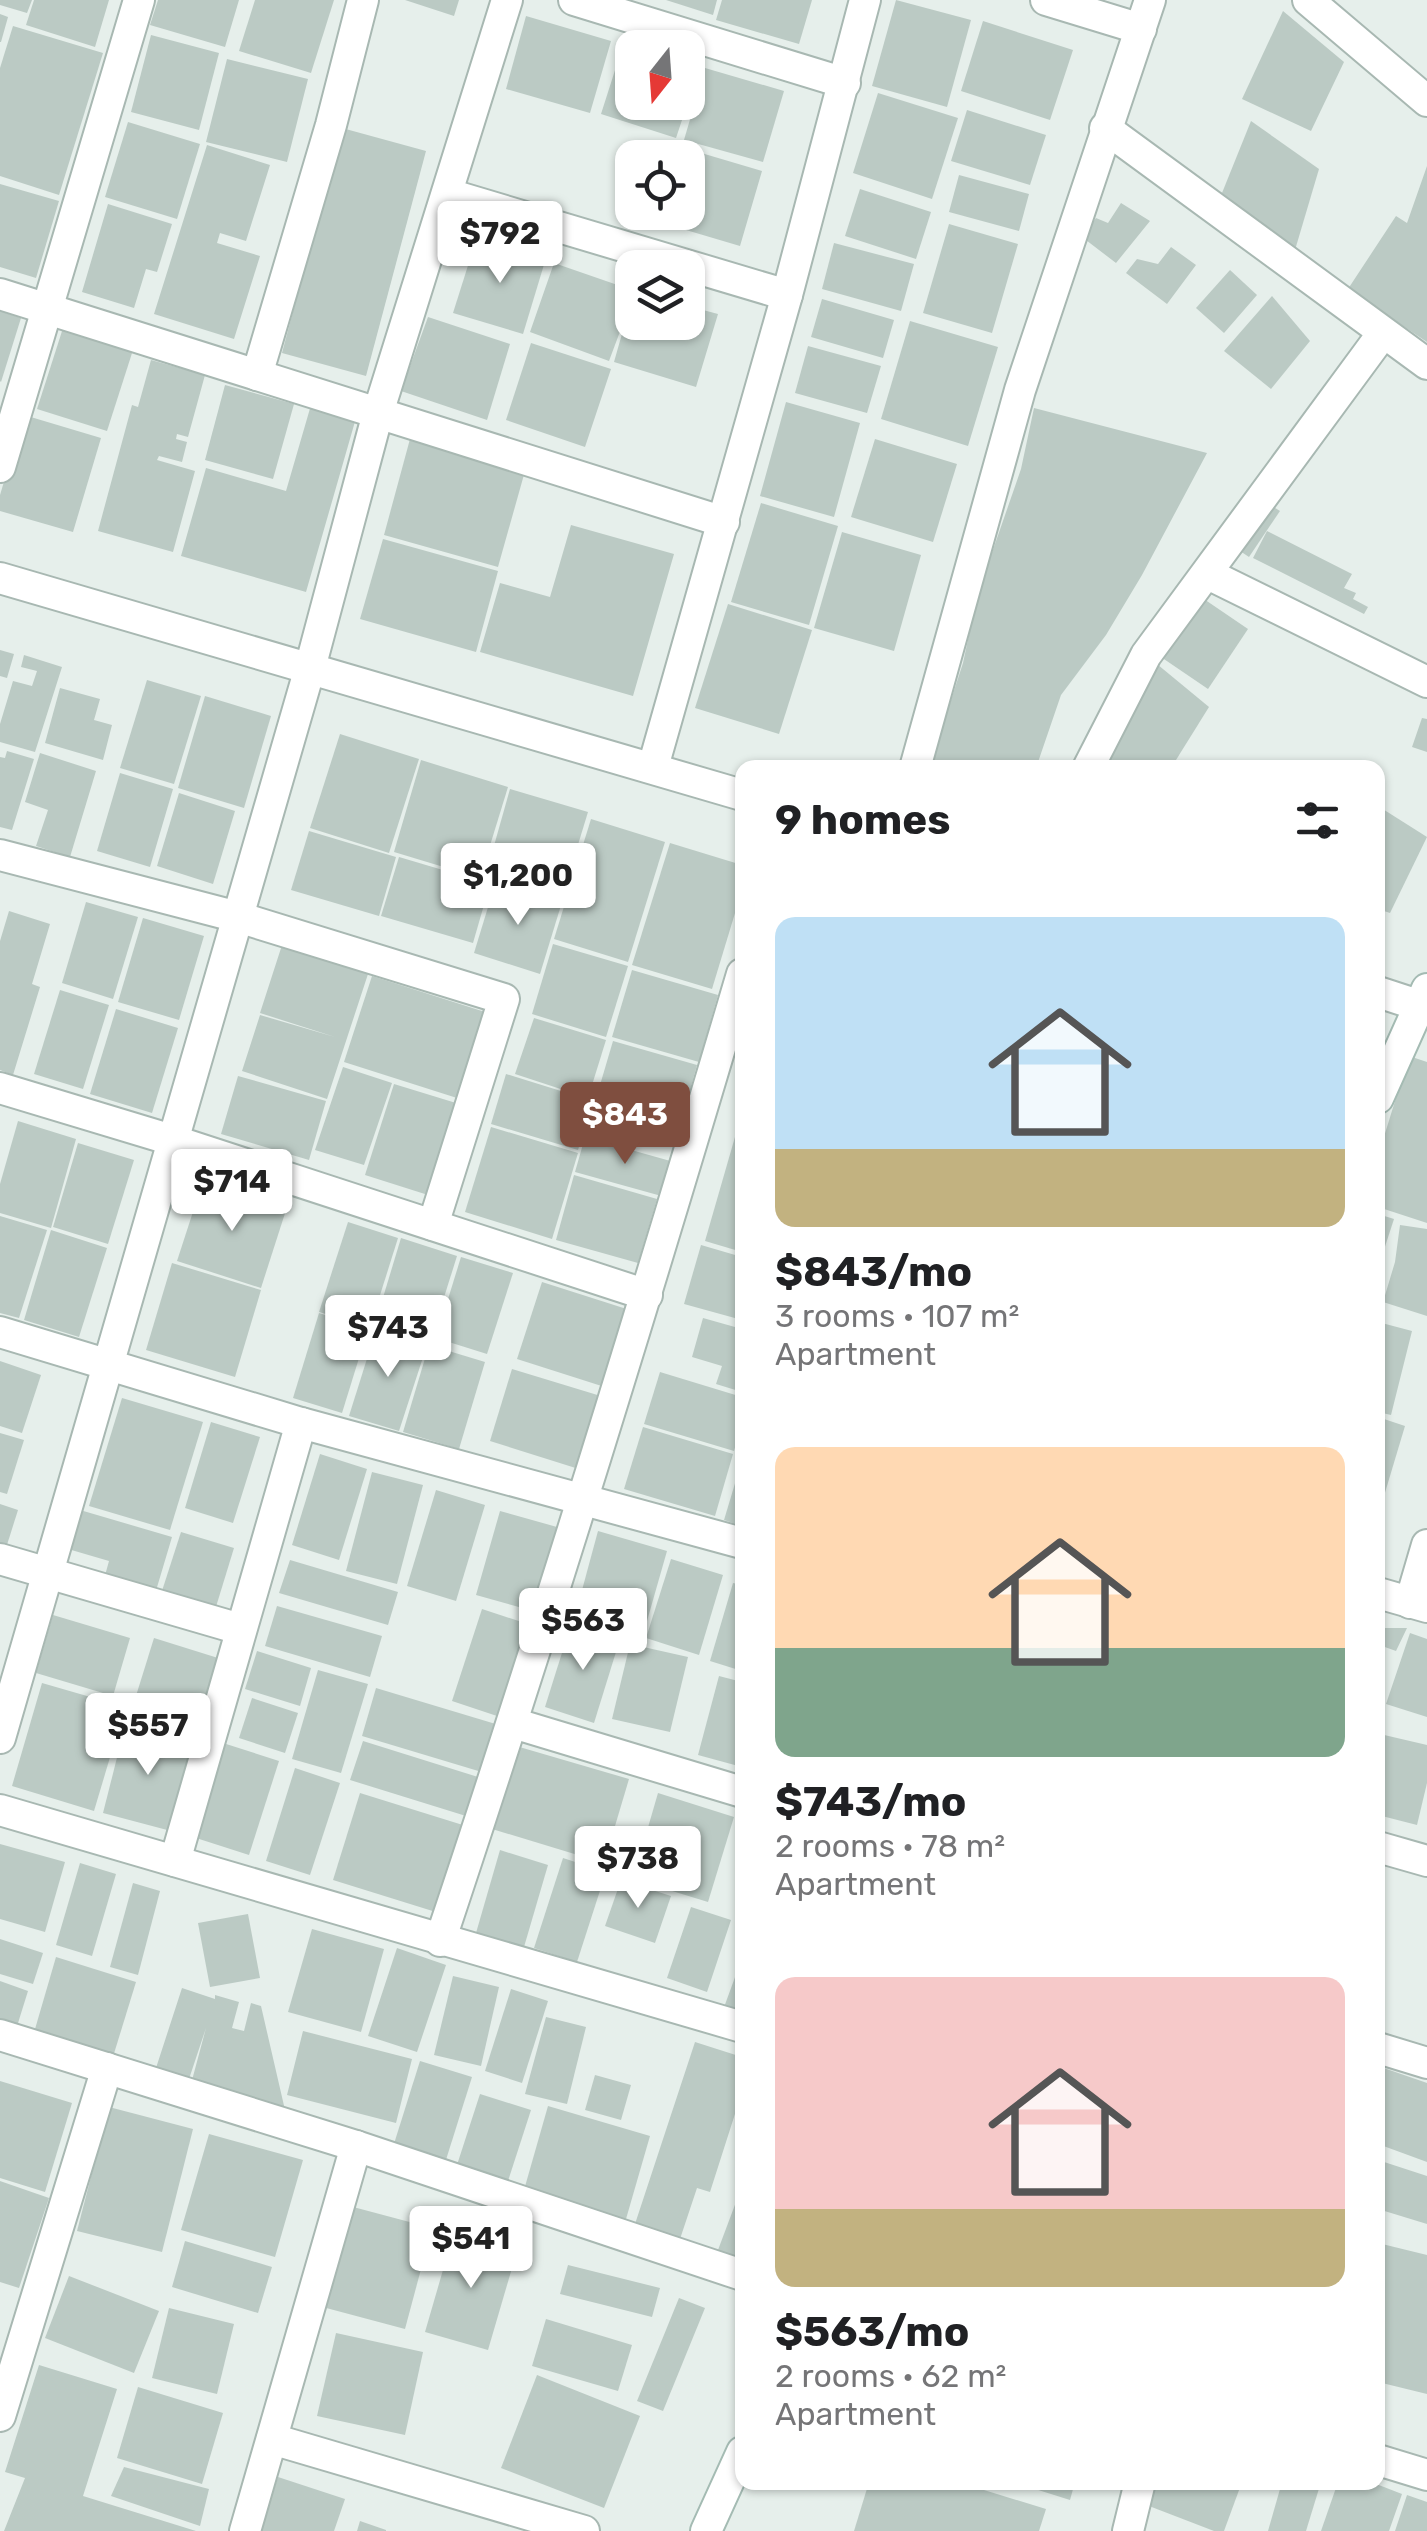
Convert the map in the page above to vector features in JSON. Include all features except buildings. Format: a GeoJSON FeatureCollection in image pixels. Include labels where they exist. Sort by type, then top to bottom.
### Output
{"type":"FeatureCollection","features":[{"type":"Feature","properties":{"kind":"street"},"geometry":{"type":"LineString","coordinates":[[0,467],[139,0]]}},
{"type":"Feature","properties":{"kind":"street"},"geometry":{"type":"LineString","coordinates":[[257,375],[332,124],[362,0]]}},
{"type":"Feature","properties":{"kind":"street"},"geometry":{"type":"LineString","coordinates":[[0,1738],[310,668],[378,413],[507,0]]}},
{"type":"Feature","properties":{"kind":"street"},"geometry":{"type":"LineString","coordinates":[[574,0],[844,84]]}},
{"type":"Feature","properties":{"kind":"street"},"geometry":{"type":"LineString","coordinates":[[653,767],[787,295],[865,0]]}},
{"type":"Feature","properties":{"kind":"street"},"geometry":{"type":"LineString","coordinates":[[917,760],[1020,390],[1146,15],[1046,0]]}},
{"type":"Feature","properties":{"kind":"street"},"geometry":{"type":"LineString","coordinates":[[1308,0],[1427,102]]}},
{"type":"Feature","properties":{"kind":"street"},"geometry":{"type":"LineString","coordinates":[[1105,128],[1427,364]]}},
{"type":"Feature","properties":{"kind":"street"},"geometry":{"type":"LineString","coordinates":[[448,194],[787,295]]}},
{"type":"Feature","properties":{"kind":"street"},"geometry":{"type":"LineString","coordinates":[[0,294],[724,522]]}},
{"type":"Feature","properties":{"kind":"street"},"geometry":{"type":"LineString","coordinates":[[1092,760],[1146,655],[1383,333]]}},
{"type":"Feature","properties":{"kind":"street"},"geometry":{"type":"LineString","coordinates":[[1208,574],[1427,682]]}},
{"type":"Feature","properties":{"kind":"street"},"geometry":{"type":"LineString","coordinates":[[0,578],[735,792]]}},
{"type":"Feature","properties":{"kind":"street"},"geometry":{"type":"LineString","coordinates":[[0,855],[238,917],[504,999],[433,1225]]}},
{"type":"Feature","properties":{"kind":"street"},"geometry":{"type":"LineString","coordinates":[[1385,993],[1424,1001],[1385,1083]]}},
{"type":"Feature","properties":{"kind":"street"},"geometry":{"type":"LineString","coordinates":[[440,1941],[647,1295],[735,998]]}},
{"type":"Feature","properties":{"kind":"street"},"geometry":{"type":"LineString","coordinates":[[0,1088],[647,1295]]}},
{"type":"Feature","properties":{"kind":"street"},"geometry":{"type":"LineString","coordinates":[[0,1332],[301,1422],[735,1541]]}},
{"type":"Feature","properties":{"kind":"street"},"geometry":{"type":"LineString","coordinates":[[175,1861],[301,1422]]}},
{"type":"Feature","properties":{"kind":"street"},"geometry":{"type":"LineString","coordinates":[[1385,1595],[1418,1605],[1427,1545]]}},
{"type":"Feature","properties":{"kind":"street"},"geometry":{"type":"LineString","coordinates":[[0,1559],[240,1629]]}},
{"type":"Feature","properties":{"kind":"street"},"geometry":{"type":"LineString","coordinates":[[513,1722],[735,1790]]}},
{"type":"Feature","properties":{"kind":"street"},"geometry":{"type":"LineString","coordinates":[[0,1810],[735,2025]]}},
{"type":"Feature","properties":{"kind":"street"},"geometry":{"type":"LineString","coordinates":[[1385,1849],[1427,1860]]}},
{"type":"Feature","properties":{"kind":"street"},"geometry":{"type":"LineString","coordinates":[[0,2035],[356,2146],[735,2272]]}},
{"type":"Feature","properties":{"kind":"street"},"geometry":{"type":"LineString","coordinates":[[1385,2050],[1427,2063]]}},
{"type":"Feature","properties":{"kind":"street"},"geometry":{"type":"LineString","coordinates":[[0,2416],[108,2068]]}},
{"type":"Feature","properties":{"kind":"street"},"geometry":{"type":"LineString","coordinates":[[245,2531],[356,2146]]}},
{"type":"Feature","properties":{"kind":"street"},"geometry":{"type":"LineString","coordinates":[[272,2439],[584,2531]]}},
{"type":"Feature","properties":{"kind":"street"},"geometry":{"type":"LineString","coordinates":[[1385,2462],[1427,2475]]}},
{"type":"Feature","properties":{"kind":"street"},"geometry":{"type":"LineString","coordinates":[[706,2531],[735,2467]]}},
{"type":"Feature","properties":{"kind":"street"},"geometry":{"type":"LineString","coordinates":[[1128,2531],[1138,2490]]}}]}
